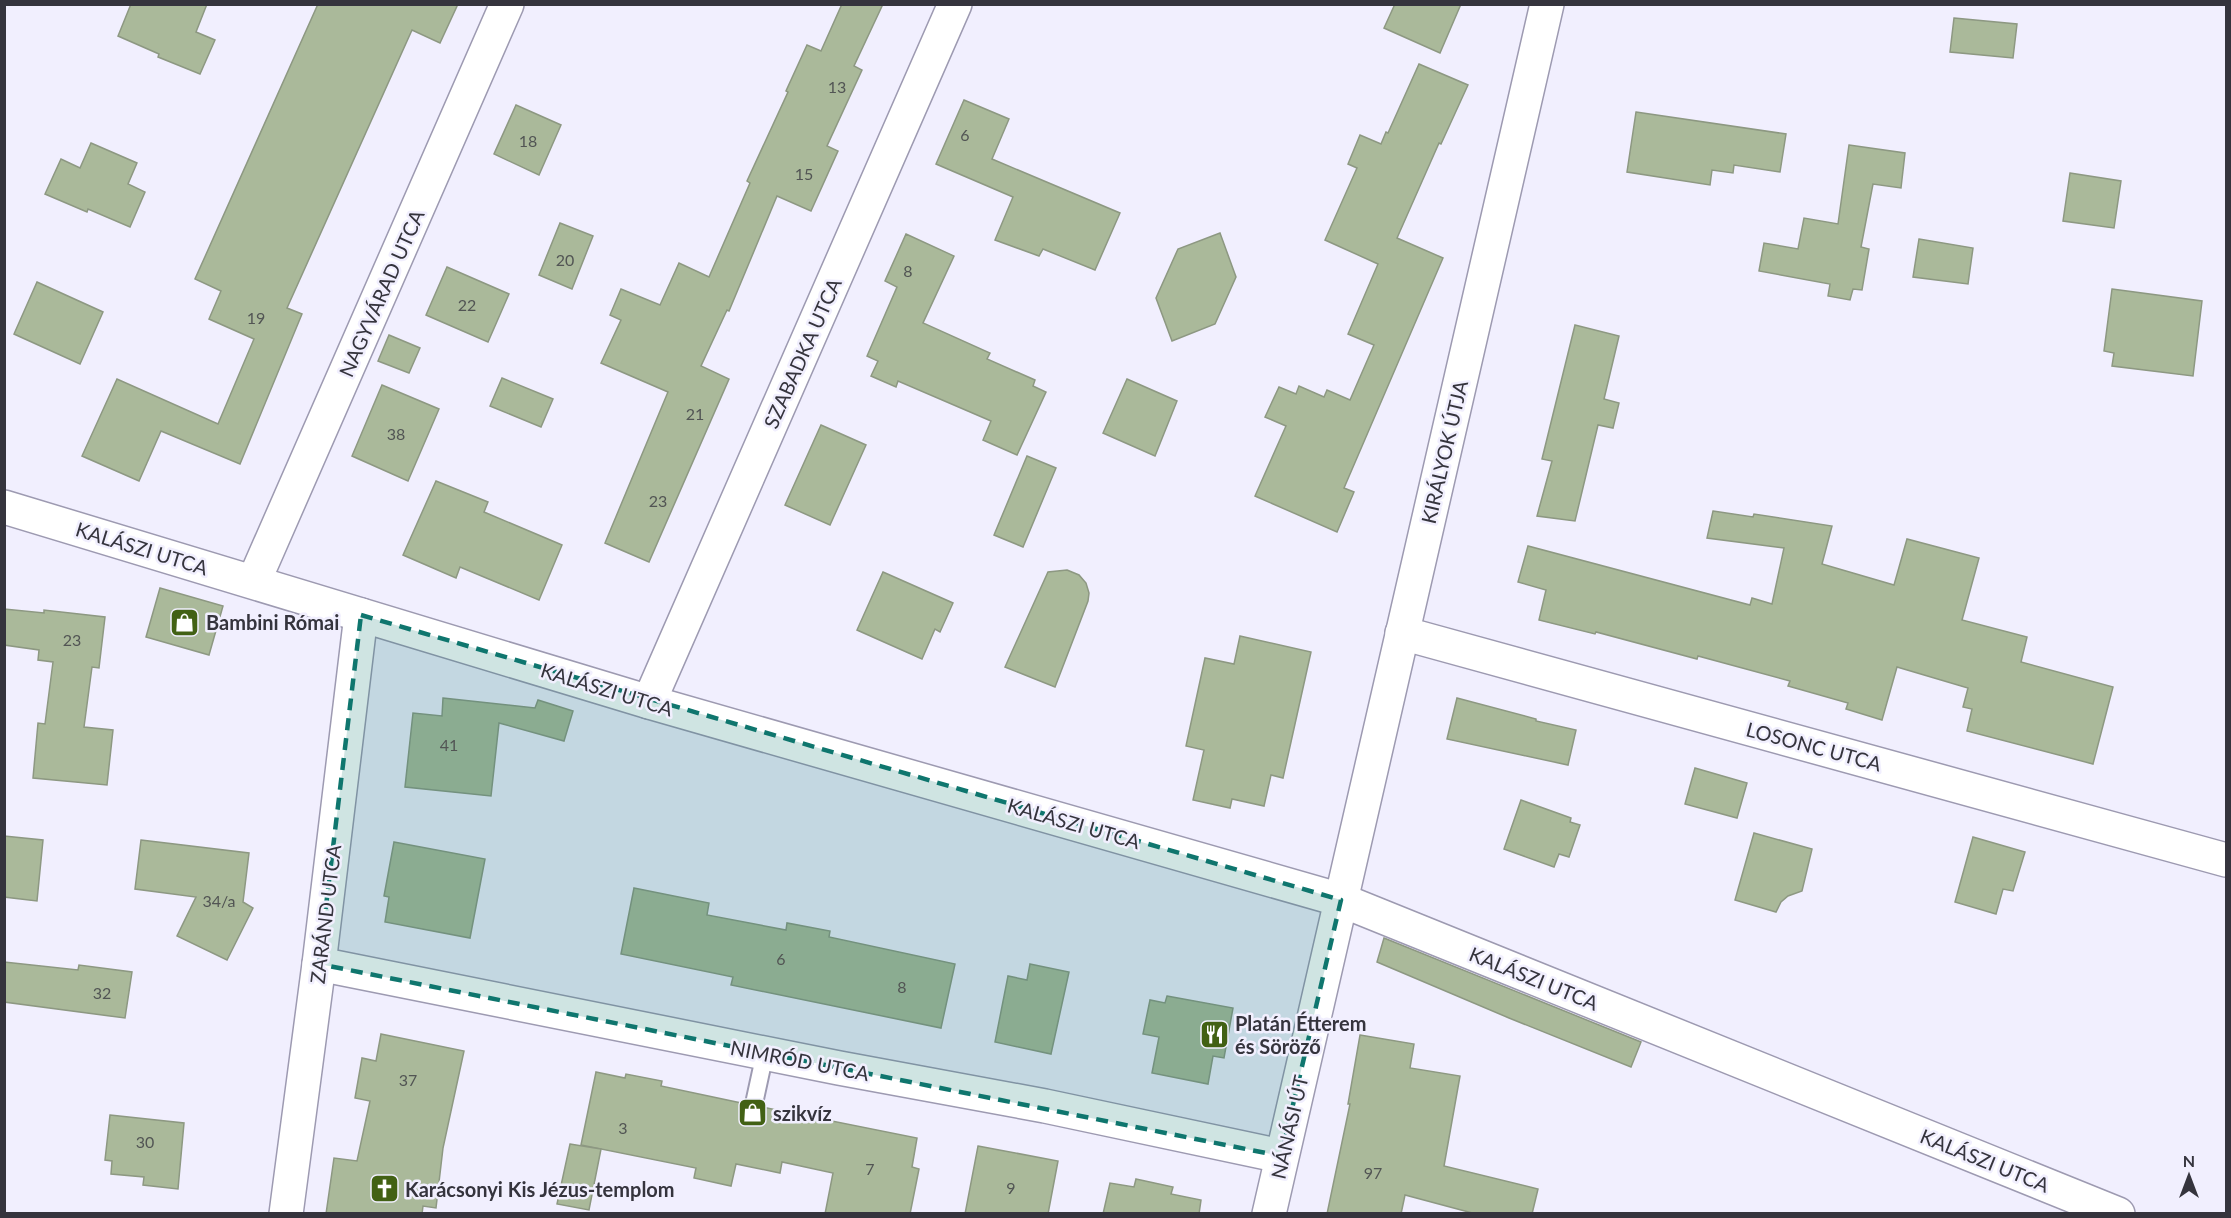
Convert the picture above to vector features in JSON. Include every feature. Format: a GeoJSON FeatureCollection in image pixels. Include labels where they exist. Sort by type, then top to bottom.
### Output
{"type":"FeatureCollection","features":[{"type":"Feature","properties":{"kind":"street","name":"NAGYVÁRAD UTCA"},"geometry":{"type":"LineString","coordinates":[[254,581],[507,4]]}},
{"type":"Feature","properties":{"kind":"street","name":"SZABADKA UTCA"},"geometry":{"type":"LineString","coordinates":[[649,702],[955,4]]}},
{"type":"Feature","properties":{"kind":"street","name":"KIRÁLYOK ÚTJA"},"geometry":{"type":"LineString","coordinates":[[1341,900],[1547,4]]}},
{"type":"Feature","properties":{"kind":"street","name":"KALÁSZI UTCA"},"geometry":{"type":"LineString","coordinates":[[4,507],[649,702],[1341,900],[2118,1214]]}},
{"type":"Feature","properties":{"kind":"street","name":"ZARÁND UTCA"},"geometry":{"type":"LineString","coordinates":[[286,1214],[361,615]]}},
{"type":"Feature","properties":{"kind":"street","name":"LOSONC UTCA"},"geometry":{"type":"LineString","coordinates":[[1402,633],[2226,860]]}},
{"type":"Feature","properties":{"kind":"street","name":"NÁNÁSI ÚT"},"geometry":{"type":"LineString","coordinates":[[1269,1214],[1341,900]]}},
{"type":"Feature","properties":{"kind":"street","name":"NIMRÓD UTCA"},"geometry":{"type":"LineString","coordinates":[[319,964],[1044,1106],[1281,1156]]}},
{"type":"Feature","properties":{"kind":"lane"},"geometry":{"type":"LineString","coordinates":[[755,1099],[765,1053]]}},
{"type":"Feature","properties":{"kind":"highlighted area"},"geometry":{"type":"Polygon","coordinates":[[[361,615],[1341,900],[1281,1156],[319,964],[361,615]]]}},
{"type":"Feature","properties":{"kind":"building"},"geometry":{"type":"Polygon","coordinates":[[[131,4],[207,4],[196,32],[215,40],[200,74],[158,57],[159,54],[118,36],[131,4]]]}},
{"type":"Feature","properties":{"kind":"building"},"geometry":{"type":"Polygon","coordinates":[[[318,4],[458,4],[440,43],[412,30],[287,308],[302,314],[240,464],[161,431],[139,481],[82,456],[117,379],[218,424],[254,339],[209,319],[221,291],[195,279],[318,4]]]}},
{"type":"Feature","properties":{"kind":"building"},"geometry":{"type":"Polygon","coordinates":[[[842,4],[883,4],[854,66],[862,70],[827,146],[838,151],[811,211],[777,196],[729,311],[727,310],[701,366],[729,379],[649,562],[605,543],[668,392],[601,363],[621,320],[610,315],[621,289],[660,305],[679,263],[709,277],[750,183],[747,181],[807,45],[821,51],[842,4]]]}},
{"type":"Feature","properties":{"kind":"building"},"geometry":{"type":"Polygon","coordinates":[[[1395,4],[1461,4],[1440,53],[1384,28],[1395,4]]]}},
{"type":"Feature","properties":{"kind":"building"},"geometry":{"type":"Polygon","coordinates":[[[1954,18],[2017,24],[2013,58],[1950,52],[1954,18]]]}},
{"type":"Feature","properties":{"kind":"building"},"geometry":{"type":"Polygon","coordinates":[[[1419,64],[1468,85],[1441,144],[1439,143],[1397,238],[1443,258],[1344,488],[1354,492],[1337,532],[1255,496],[1286,426],[1265,417],[1279,387],[1296,394],[1299,386],[1324,397],[1327,390],[1350,400],[1374,345],[1348,334],[1378,264],[1325,240],[1357,168],[1348,164],[1360,135],[1381,144],[1419,64]]]}},
{"type":"Feature","properties":{"kind":"building"},"geometry":{"type":"Polygon","coordinates":[[[964,100],[1009,119],[992,159],[1120,213],[1095,270],[1043,249],[1039,256],[995,240],[1013,197],[936,164],[964,100]]]}},
{"type":"Feature","properties":{"kind":"building"},"geometry":{"type":"Polygon","coordinates":[[[516,105],[561,125],[539,175],[494,154],[516,105]]]}},
{"type":"Feature","properties":{"kind":"building"},"geometry":{"type":"Polygon","coordinates":[[[1636,112],[1786,134],[1780,172],[1734,165],[1733,173],[1712,170],[1710,185],[1627,172],[1636,112]]]}},
{"type":"Feature","properties":{"kind":"building"},"geometry":{"type":"Polygon","coordinates":[[[91,143],[137,163],[128,184],[145,192],[130,227],[45,194],[61,159],[80,168],[91,143]]]}},
{"type":"Feature","properties":{"kind":"building"},"geometry":{"type":"Polygon","coordinates":[[[1849,145],[1905,153],[1901,188],[1873,184],[1861,247],[1869,249],[1862,290],[1853,289],[1850,300],[1828,296],[1830,284],[1759,271],[1764,243],[1798,249],[1804,218],[1838,224],[1849,145]]]}},
{"type":"Feature","properties":{"kind":"building"},"geometry":{"type":"Polygon","coordinates":[[[2070,173],[2121,181],[2114,228],[2063,221],[2070,173]]]}},
{"type":"Feature","properties":{"kind":"building"},"geometry":{"type":"Polygon","coordinates":[[[560,223],[593,236],[572,289],[539,275],[560,223]]]}},
{"type":"Feature","properties":{"kind":"building"},"geometry":{"type":"Polygon","coordinates":[[[1220,233],[1236,277],[1215,324],[1172,341],[1156,298],[1178,249],[1220,233]]]}},
{"type":"Feature","properties":{"kind":"building"},"geometry":{"type":"Polygon","coordinates":[[[906,234],[954,256],[923,323],[990,353],[987,359],[1035,380],[1033,386],[1046,392],[1017,455],[983,440],[991,421],[898,381],[896,387],[871,376],[878,361],[867,356],[897,287],[885,281],[906,234]]]}},
{"type":"Feature","properties":{"kind":"building"},"geometry":{"type":"Polygon","coordinates":[[[1919,239],[1973,248],[1968,284],[1913,277],[1919,239]]]}},
{"type":"Feature","properties":{"kind":"building"},"geometry":{"type":"Polygon","coordinates":[[[447,267],[509,294],[488,342],[426,315],[447,267]]]}},
{"type":"Feature","properties":{"kind":"building"},"geometry":{"type":"Polygon","coordinates":[[[37,282],[103,312],[80,364],[14,334],[37,282]]]}},
{"type":"Feature","properties":{"kind":"building"},"geometry":{"type":"Polygon","coordinates":[[[2112,289],[2202,301],[2193,376],[2112,366],[2114,353],[2104,351],[2112,289]]]}},
{"type":"Feature","properties":{"kind":"building"},"geometry":{"type":"Polygon","coordinates":[[[1575,325],[1619,336],[1604,399],[1619,403],[1613,428],[1598,425],[1575,521],[1537,516],[1552,461],[1542,459],[1575,325]]]}},
{"type":"Feature","properties":{"kind":"building"},"geometry":{"type":"Polygon","coordinates":[[[389,335],[420,348],[409,373],[378,361],[389,335]]]}},
{"type":"Feature","properties":{"kind":"building"},"geometry":{"type":"Polygon","coordinates":[[[502,378],[553,399],[541,427],[490,406],[502,378]]]}},
{"type":"Feature","properties":{"kind":"building"},"geometry":{"type":"Polygon","coordinates":[[[1127,379],[1177,401],[1155,456],[1103,433],[1127,379]]]}},
{"type":"Feature","properties":{"kind":"building"},"geometry":{"type":"Polygon","coordinates":[[[382,385],[439,409],[408,481],[352,456],[382,385]]]}},
{"type":"Feature","properties":{"kind":"building"},"geometry":{"type":"Polygon","coordinates":[[[821,425],[866,445],[830,525],[785,505],[821,425]]]}},
{"type":"Feature","properties":{"kind":"building"},"geometry":{"type":"Polygon","coordinates":[[[1027,456],[1056,468],[1023,547],[994,535],[1027,456]]]}},
{"type":"Feature","properties":{"kind":"building"},"geometry":{"type":"Polygon","coordinates":[[[436,481],[488,502],[484,512],[562,545],[539,600],[460,567],[456,578],[403,555],[436,481]]]}},
{"type":"Feature","properties":{"kind":"building"},"geometry":{"type":"Polygon","coordinates":[[[1713,511],[1753,517],[1754,514],[1832,526],[1822,564],[1894,585],[1907,539],[1979,558],[1962,620],[2027,637],[2021,662],[2113,687],[2093,764],[1967,731],[1972,709],[1963,707],[1968,688],[1897,667],[1882,720],[1846,709],[1848,703],[1788,686],[1790,681],[1698,656],[1697,659],[1596,632],[1595,634],[1539,620],[1546,590],[1518,582],[1528,546],[1750,605],[1752,598],[1772,604],[1784,548],[1707,538],[1713,511]]]}},
{"type":"Feature","properties":{"kind":"building"},"geometry":{"type":"Polygon","coordinates":[[[1067,570],[1079,575],[1086,583],[1089,593],[1055,687],[1005,667],[1048,572],[1067,570]]]}},
{"type":"Feature","properties":{"kind":"building"},"geometry":{"type":"Polygon","coordinates":[[[883,572],[953,603],[940,632],[935,629],[922,659],[857,630],[883,572]]]}},
{"type":"Feature","properties":{"kind":"building","name":"Bambini Római"},"geometry":{"type":"Polygon","coordinates":[[[160,588],[223,606],[209,655],[146,637],[160,588]]]}},
{"type":"Feature","properties":{"kind":"building"},"geometry":{"type":"Polygon","coordinates":[[[4,609],[44,613],[44,610],[105,617],[99,668],[92,667],[84,727],[113,730],[107,785],[33,778],[38,723],[45,724],[53,662],[38,660],[39,650],[4,645],[4,609]]]}},
{"type":"Feature","properties":{"kind":"building"},"geometry":{"type":"Polygon","coordinates":[[[1240,636],[1311,652],[1283,778],[1271,775],[1264,806],[1232,799],[1230,808],[1193,800],[1204,750],[1186,746],[1205,658],[1234,664],[1240,636]]]}},
{"type":"Feature","properties":{"kind":"building"},"geometry":{"type":"Polygon","coordinates":[[[443,698],[535,708],[538,700],[573,711],[564,741],[499,723],[491,796],[405,787],[413,713],[442,716],[443,698]]]}},
{"type":"Feature","properties":{"kind":"building"},"geometry":{"type":"Polygon","coordinates":[[[1457,698],[1576,730],[1568,765],[1447,739],[1457,698]]]}},
{"type":"Feature","properties":{"kind":"building"},"geometry":{"type":"Polygon","coordinates":[[[1695,768],[1747,783],[1737,818],[1685,804],[1695,768]]]}},
{"type":"Feature","properties":{"kind":"building"},"geometry":{"type":"Polygon","coordinates":[[[1521,800],[1571,818],[1570,822],[1580,825],[1569,857],[1559,854],[1554,867],[1504,849],[1521,800]]]}},
{"type":"Feature","properties":{"kind":"building"},"geometry":{"type":"Polygon","coordinates":[[[1754,833],[1812,849],[1802,891],[1788,896],[1781,902],[1776,912],[1735,900],[1754,833]]]}},
{"type":"Feature","properties":{"kind":"building"},"geometry":{"type":"Polygon","coordinates":[[[4,836],[43,840],[37,901],[4,897],[4,836]]]}},
{"type":"Feature","properties":{"kind":"building"},"geometry":{"type":"Polygon","coordinates":[[[1973,837],[2025,852],[2013,891],[2003,889],[1996,914],[1955,902],[1973,837]]]}},
{"type":"Feature","properties":{"kind":"building"},"geometry":{"type":"Polygon","coordinates":[[[141,840],[249,853],[243,902],[253,908],[227,960],[177,936],[196,897],[135,889],[141,840]]]}},
{"type":"Feature","properties":{"kind":"building"},"geometry":{"type":"Polygon","coordinates":[[[394,842],[485,859],[470,938],[385,922],[389,897],[384,896],[394,842]]]}},
{"type":"Feature","properties":{"kind":"building"},"geometry":{"type":"Polygon","coordinates":[[[634,888],[709,903],[707,915],[786,930],[787,923],[830,931],[829,937],[955,964],[941,1028],[731,985],[733,977],[621,954],[634,888]]]}},
{"type":"Feature","properties":{"kind":"building"},"geometry":{"type":"Polygon","coordinates":[[[1384,938],[1641,1042],[1631,1067],[1377,962],[1384,938]]]}},
{"type":"Feature","properties":{"kind":"building"},"geometry":{"type":"Polygon","coordinates":[[[4,962],[78,970],[79,965],[132,972],[125,1018],[4,1002],[4,962]]]}},
{"type":"Feature","properties":{"kind":"building"},"geometry":{"type":"Polygon","coordinates":[[[1030,964],[1069,972],[1051,1054],[995,1042],[1008,976],[1027,980],[1030,964]]]}},
{"type":"Feature","properties":{"kind":"building"},"geometry":{"type":"Polygon","coordinates":[[[1167,996],[1233,1008],[1224,1058],[1213,1056],[1208,1084],[1152,1073],[1159,1037],[1143,1034],[1150,1000],[1165,1003],[1167,996]]]}},
{"type":"Feature","properties":{"kind":"building"},"geometry":{"type":"Polygon","coordinates":[[[381,1034],[464,1051],[443,1148],[436,1208],[423,1206],[422,1214],[326,1214],[334,1158],[357,1161],[370,1101],[355,1098],[362,1058],[376,1061],[381,1034]]]}},
{"type":"Feature","properties":{"kind":"building"},"geometry":{"type":"Polygon","coordinates":[[[1360,1035],[1414,1044],[1410,1068],[1460,1076],[1444,1166],[1538,1189],[1532,1214],[1476,1214],[1405,1195],[1401,1214],[1327,1214],[1350,1104],[1348,1104],[1360,1035]]]}},
{"type":"Feature","properties":{"kind":"building"},"geometry":{"type":"Polygon","coordinates":[[[596,1072],[625,1078],[626,1074],[662,1081],[661,1086],[746,1104],[753,1109],[762,1107],[917,1138],[912,1167],[919,1169],[910,1214],[825,1214],[833,1173],[782,1162],[780,1173],[736,1164],[731,1186],[694,1178],[696,1168],[581,1145],[596,1072]]]}},
{"type":"Feature","properties":{"kind":"building"},"geometry":{"type":"Polygon","coordinates":[[[110,1115],[184,1123],[178,1189],[143,1185],[144,1177],[111,1174],[112,1161],[105,1160],[110,1115]]]}},
{"type":"Feature","properties":{"kind":"building"},"geometry":{"type":"Polygon","coordinates":[[[570,1144],[601,1149],[589,1210],[557,1204],[570,1144]]]}},
{"type":"Feature","properties":{"kind":"building"},"geometry":{"type":"Polygon","coordinates":[[[978,1146],[1058,1161],[1048,1214],[965,1214],[978,1146]]]}},
{"type":"Feature","properties":{"kind":"building"},"geometry":{"type":"Polygon","coordinates":[[[1136,1179],[1173,1187],[1171,1194],[1201,1200],[1199,1214],[1103,1214],[1110,1183],[1134,1187],[1136,1179]]]}},
{"type":"Feature","properties":{"kind":"place","name":"Bambini Római"},"geometry":{"type":"Point","coordinates":[185,622]}},
{"type":"Feature","properties":{"kind":"place","name":"Platán Étterem és Söröző"},"geometry":{"type":"Point","coordinates":[1214,1034]}},
{"type":"Feature","properties":{"kind":"place","name":"szikvíz"},"geometry":{"type":"Point","coordinates":[752,1113]}},
{"type":"Feature","properties":{"kind":"place","name":"Karácsonyi Kis Jézus-templom"},"geometry":{"type":"Point","coordinates":[384,1189]}}]}
